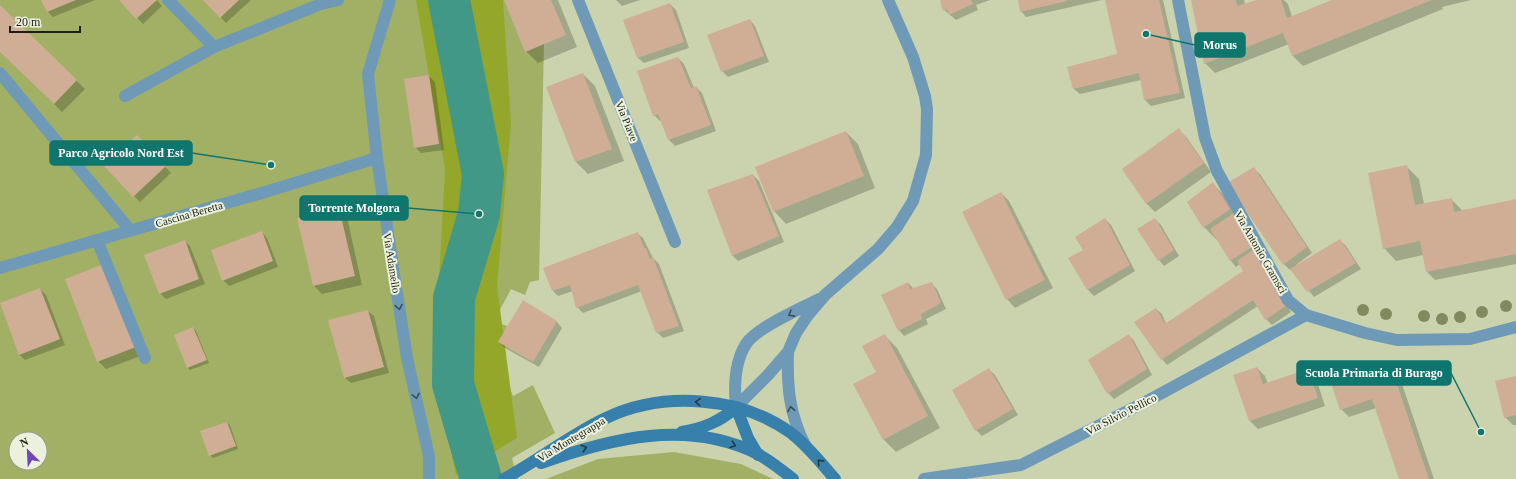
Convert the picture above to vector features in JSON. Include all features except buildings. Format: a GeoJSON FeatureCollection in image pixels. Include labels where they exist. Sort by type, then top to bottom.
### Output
{"type":"FeatureCollection","features":[{"type":"Feature","properties":{"kind":"street"},"geometry":{"type":"LineString","coordinates":[[168,0],[214,47]]}},
{"type":"Feature","properties":{"kind":"street"},"geometry":{"type":"LineString","coordinates":[[125,96],[214,47],[319,2],[338,0]]}},
{"type":"Feature","properties":{"kind":"street","name":"Via Adamello"},"geometry":{"type":"LineString","coordinates":[[390,0],[368,74],[377,158],[394,274],[407,358],[429,456],[429,479]]}},
{"type":"Feature","properties":{"kind":"street","name":"Via Piave"},"geometry":{"type":"LineString","coordinates":[[578,0],[675,242]]}},
{"type":"Feature","properties":{"kind":"street"},"geometry":{"type":"LineString","coordinates":[[667,434],[684,432],[712,424],[725,417],[736,407],[768,375],[788,352],[796,333],[808,315],[825,295],[878,249],[897,227],[914,200],[926,155],[928,122],[925,96],[913,57],[888,0]]}},
{"type":"Feature","properties":{"kind":"street","name":"Via Antonio Gramsci"},"geometry":{"type":"LineString","coordinates":[[1178,0],[1205,138],[1217,171],[1233,203],[1288,300],[1306,315],[1365,333],[1397,340],[1470,339],[1516,327]]}},
{"type":"Feature","properties":{"kind":"street"},"geometry":{"type":"LineString","coordinates":[[0,73],[130,230]]}},
{"type":"Feature","properties":{"kind":"street","name":"Cascina Beretta"},"geometry":{"type":"LineString","coordinates":[[0,268],[265,192],[377,158]]}},
{"type":"Feature","properties":{"kind":"street"},"geometry":{"type":"LineString","coordinates":[[98,240],[145,358]]}},
{"type":"Feature","properties":{"kind":"street"},"geometry":{"type":"LineString","coordinates":[[758,455],[748,438],[736,407],[735,375],[739,359],[746,344],[756,334],[825,295]]}},
{"type":"Feature","properties":{"kind":"street","name":"Via Silvio Pellico"},"geometry":{"type":"LineString","coordinates":[[924,479],[1021,465],[1149,400],[1306,315]]}},
{"type":"Feature","properties":{"kind":"street"},"geometry":{"type":"LineString","coordinates":[[788,352],[787,374],[791,409],[798,431],[805,445]]}},
{"type":"Feature","properties":{"kind":"street","name":"Via Montegrappa"},"geometry":{"type":"LineString","coordinates":[[504,479],[521,470],[591,425],[622,411],[663,402],[682,401],[736,407],[763,417],[791,434],[805,445],[835,479]]}},
{"type":"Feature","properties":{"kind":"street","name":"Via Montegrappa"},"geometry":{"type":"LineString","coordinates":[[521,470],[565,454],[610,441],[667,434],[698,437],[728,443],[758,455],[793,479]]}},
{"type":"Feature","properties":{"kind":"green space"},"geometry":{"type":"Polygon","coordinates":[[[0,0],[508,0],[528,51],[544,43],[539,280],[530,282],[525,295],[511,289],[494,321],[507,326],[495,351],[513,396],[533,385],[555,433],[512,458],[517,479],[0,479],[0,0]]]}},
{"type":"Feature","properties":{"kind":"green space"},"geometry":{"type":"Polygon","coordinates":[[[416,0],[503,0],[511,123],[497,286],[517,438],[456,475],[434,372],[445,169],[416,0]]]}},
{"type":"Feature","properties":{"kind":"green space"},"geometry":{"type":"Polygon","coordinates":[[[674,452],[741,464],[773,479],[546,479],[598,459],[674,452]]]}},
{"type":"Feature","properties":{"kind":"waterway"},"geometry":{"type":"LineString","coordinates":[[449,0],[483,174],[479,214],[454,298],[453,384],[481,479]]}},
{"type":"Feature","properties":{"kind":"place","name":"Morus"},"geometry":{"type":"Point","coordinates":[1146,34]}},
{"type":"Feature","properties":{"kind":"place","name":"Parco Agricolo Nord Est"},"geometry":{"type":"Point","coordinates":[271,165]}},
{"type":"Feature","properties":{"kind":"place","name":"Torrente Molgora"},"geometry":{"type":"Point","coordinates":[479,214]}},
{"type":"Feature","properties":{"kind":"place","name":"Scuola Primaria di Burago"},"geometry":{"type":"Point","coordinates":[1481,432]}}]}
